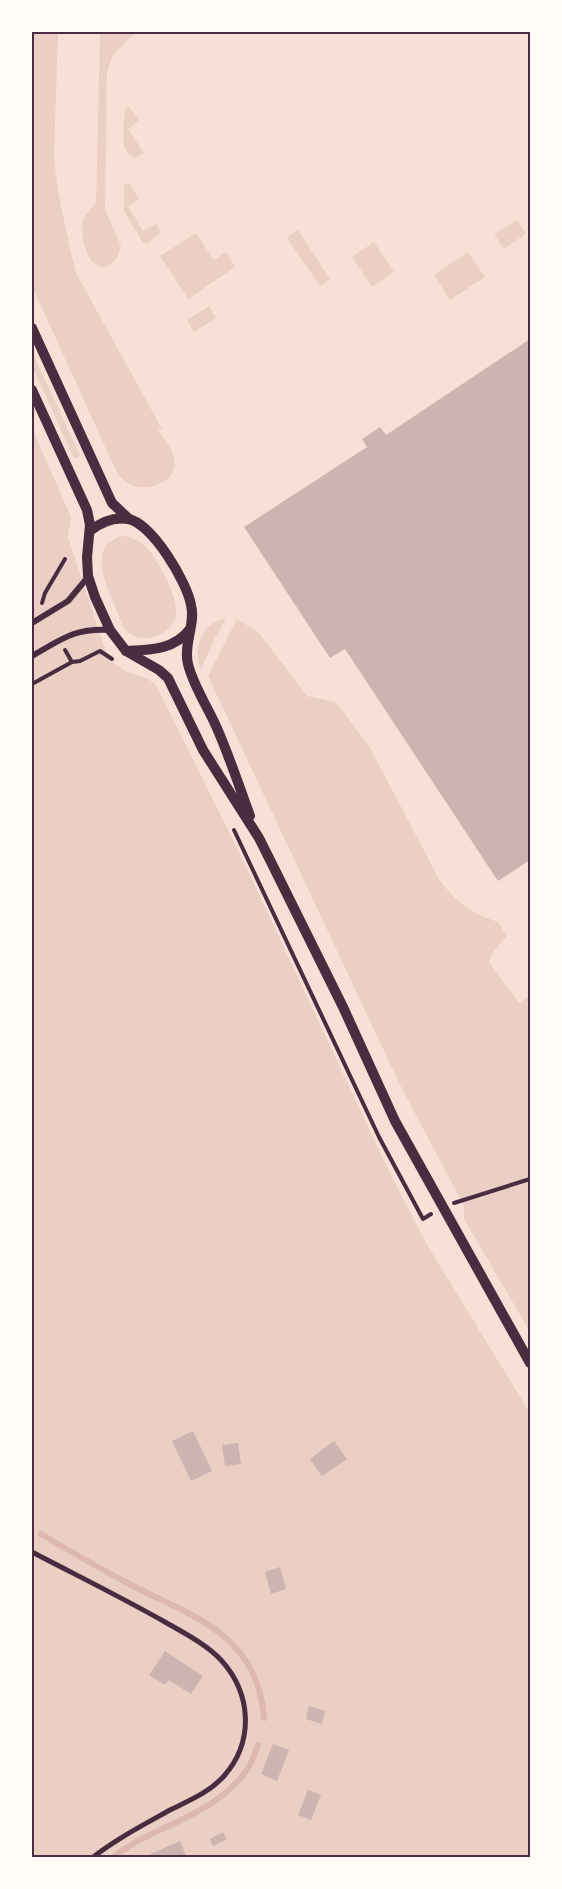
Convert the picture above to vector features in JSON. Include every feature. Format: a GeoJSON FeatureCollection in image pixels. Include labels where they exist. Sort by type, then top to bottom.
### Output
{"type":"FeatureCollection","features":[{"type":"Feature","properties":{"kind":"street"},"geometry":{"type":"LineString","coordinates":[[32,328],[112,503],[148,532],[178,572],[191,603],[188,664],[217,728],[259,838]]}},
{"type":"Feature","properties":{"kind":"street"},"geometry":{"type":"LineString","coordinates":[[32,390],[87,510],[90,531],[87,557],[88,576],[110,630],[126,651],[159,670],[168,678],[203,750],[259,838],[298,914],[395,1121],[531,1363]]}},
{"type":"Feature","properties":{"kind":"street"},"geometry":{"type":"LineString","coordinates":[[90,531],[102,522],[129,519]]}},
{"type":"Feature","properties":{"kind":"street"},"geometry":{"type":"LineString","coordinates":[[32,623],[68,601],[88,576]]}},
{"type":"Feature","properties":{"kind":"street"},"geometry":{"type":"LineString","coordinates":[[32,656],[76,632],[91,629],[110,630]]}},
{"type":"Feature","properties":{"kind":"street"},"geometry":{"type":"LineString","coordinates":[[126,651],[155,650],[167,646],[182,638],[190,629]]}},
{"type":"Feature","properties":{"kind":"street"},"geometry":{"type":"LineString","coordinates":[[32,1552],[107,1590],[195,1640],[221,1660],[238,1684],[244,1706],[247,1728],[240,1751],[224,1777],[192,1799],[109,1844],[92,1857]]}},
{"type":"Feature","properties":{"kind":"path"},"geometry":{"type":"LineString","coordinates":[[43,602],[45,593],[65,559]]}},
{"type":"Feature","properties":{"kind":"path"},"geometry":{"type":"LineString","coordinates":[[64,648],[72,662]]}},
{"type":"Feature","properties":{"kind":"path"},"geometry":{"type":"LineString","coordinates":[[32,684],[72,662],[80,662]]}},
{"type":"Feature","properties":{"kind":"path"},"geometry":{"type":"LineString","coordinates":[[246,852],[379,1137],[423,1219]]}},
{"type":"Feature","properties":{"kind":"path"},"geometry":{"type":"LineString","coordinates":[[458,1201],[531,1179]]}},
{"type":"Feature","properties":{"kind":"shaded area"},"geometry":{"type":"Polygon","coordinates":[[[32,32],[58,32],[54,159],[58,191],[76,273],[162,429],[158,430],[172,451],[174,467],[172,474],[153,486],[131,485],[117,473],[32,286],[32,32]]]}},
{"type":"Feature","properties":{"kind":"shaded area"},"geometry":{"type":"Polygon","coordinates":[[[100,32],[136,32],[113,55],[107,72],[105,210],[121,246],[117,258],[107,267],[100,267],[92,262],[83,240],[82,223],[84,217],[96,203],[100,32]]]}},
{"type":"Feature","properties":{"kind":"shaded area"},"geometry":{"type":"Polygon","coordinates":[[[128,106],[139,120],[128,129],[144,153],[135,158],[126,150],[124,144],[125,109],[128,106]]]}},
{"type":"Feature","properties":{"kind":"shaded area"},"geometry":{"type":"Polygon","coordinates":[[[130,184],[139,199],[128,207],[143,231],[156,224],[160,231],[146,244],[124,211],[124,186],[130,184]]]}},
{"type":"Feature","properties":{"kind":"shaded area"},"geometry":{"type":"Polygon","coordinates":[[[517,220],[526,234],[504,249],[494,234],[517,220]]]}},
{"type":"Feature","properties":{"kind":"shaded area"},"geometry":{"type":"Polygon","coordinates":[[[298,230],[330,279],[320,286],[287,238],[298,230]]]}},
{"type":"Feature","properties":{"kind":"shaded area"},"geometry":{"type":"Polygon","coordinates":[[[196,233],[214,260],[226,252],[235,267],[188,299],[160,256],[196,233]]]}},
{"type":"Feature","properties":{"kind":"shaded area"},"geometry":{"type":"Polygon","coordinates":[[[374,242],[394,272],[372,287],[352,257],[374,242]]]}},
{"type":"Feature","properties":{"kind":"shaded area"},"geometry":{"type":"Polygon","coordinates":[[[468,252],[485,277],[450,300],[434,275],[468,252]]]}},
{"type":"Feature","properties":{"kind":"shaded area"},"geometry":{"type":"Polygon","coordinates":[[[209,306],[216,318],[194,332],[187,320],[209,306]]]}},
{"type":"Feature","properties":{"kind":"shaded area"},"geometry":{"type":"Polygon","coordinates":[[[32,352],[80,455],[77,458],[74,458],[32,366],[32,352]]]}},
{"type":"Feature","properties":{"kind":"shaded area"},"geometry":{"type":"Polygon","coordinates":[[[32,428],[71,517],[68,537],[107,655],[105,657],[125,671],[148,679],[156,685],[242,858],[387,1167],[426,1243],[530,1413],[530,1857],[32,1857],[32,428]]]}},
{"type":"Feature","properties":{"kind":"shaded area"},"geometry":{"type":"Polygon","coordinates":[[[120,536],[130,537],[145,546],[167,579],[175,600],[176,616],[173,623],[161,634],[153,637],[137,637],[124,628],[106,584],[102,569],[105,545],[120,536]]]}},
{"type":"Feature","properties":{"kind":"shaded area"},"geometry":{"type":"Polygon","coordinates":[[[226,618],[201,670],[198,653],[201,637],[211,625],[226,618]]]}},
{"type":"Feature","properties":{"kind":"shaded area"},"geometry":{"type":"Polygon","coordinates":[[[237,619],[258,632],[307,696],[336,702],[369,746],[440,881],[465,906],[498,922],[507,936],[493,952],[489,962],[519,1003],[530,995],[530,1332],[464,1219],[464,1206],[401,1087],[208,676],[237,619]]]}},
{"type":"Feature","properties":{"kind":"building"},"geometry":{"type":"Polygon","coordinates":[[[530,339],[530,860],[498,881],[345,649],[330,658],[244,527],[367,447],[362,439],[380,427],[386,435],[530,339]]]}},
{"type":"Feature","properties":{"kind":"building"},"geometry":{"type":"Polygon","coordinates":[[[193,1431],[212,1471],[191,1481],[172,1441],[193,1431]]]}},
{"type":"Feature","properties":{"kind":"building"},"geometry":{"type":"Polygon","coordinates":[[[334,1441],[347,1459],[322,1476],[310,1459],[334,1441]]]}},
{"type":"Feature","properties":{"kind":"building"},"geometry":{"type":"Polygon","coordinates":[[[238,1443],[241,1464],[225,1466],[222,1445],[238,1443]]]}},
{"type":"Feature","properties":{"kind":"building"},"geometry":{"type":"Polygon","coordinates":[[[280,1567],[286,1589],[271,1594],[265,1572],[280,1567]]]}},
{"type":"Feature","properties":{"kind":"building"},"geometry":{"type":"Polygon","coordinates":[[[165,1651],[203,1676],[191,1694],[169,1680],[165,1685],[149,1675],[165,1651]]]}},
{"type":"Feature","properties":{"kind":"building"},"geometry":{"type":"Polygon","coordinates":[[[309,1706],[325,1711],[322,1724],[306,1719],[309,1706]]]}},
{"type":"Feature","properties":{"kind":"building"},"geometry":{"type":"Polygon","coordinates":[[[273,1744],[289,1750],[277,1781],[261,1774],[273,1744]]]}},
{"type":"Feature","properties":{"kind":"building"},"geometry":{"type":"Polygon","coordinates":[[[308,1790],[321,1795],[311,1820],[298,1815],[308,1790]]]}},
{"type":"Feature","properties":{"kind":"building"},"geometry":{"type":"Polygon","coordinates":[[[223,1832],[227,1839],[213,1846],[210,1839],[223,1832]]]}},
{"type":"Feature","properties":{"kind":"building"},"geometry":{"type":"Polygon","coordinates":[[[180,1841],[187,1858],[147,1858],[146,1856],[180,1841]]]}},
{"type":"Feature","properties":{"kind":"waterway"},"geometry":{"type":"LineString","coordinates":[[41,1534],[125,1582],[193,1615],[219,1632],[231,1642],[250,1668],[260,1693],[264,1718]]}},
{"type":"Feature","properties":{"kind":"waterway"},"geometry":{"type":"LineString","coordinates":[[112,1858],[147,1836],[217,1800],[247,1770],[258,1745]]}}]}
